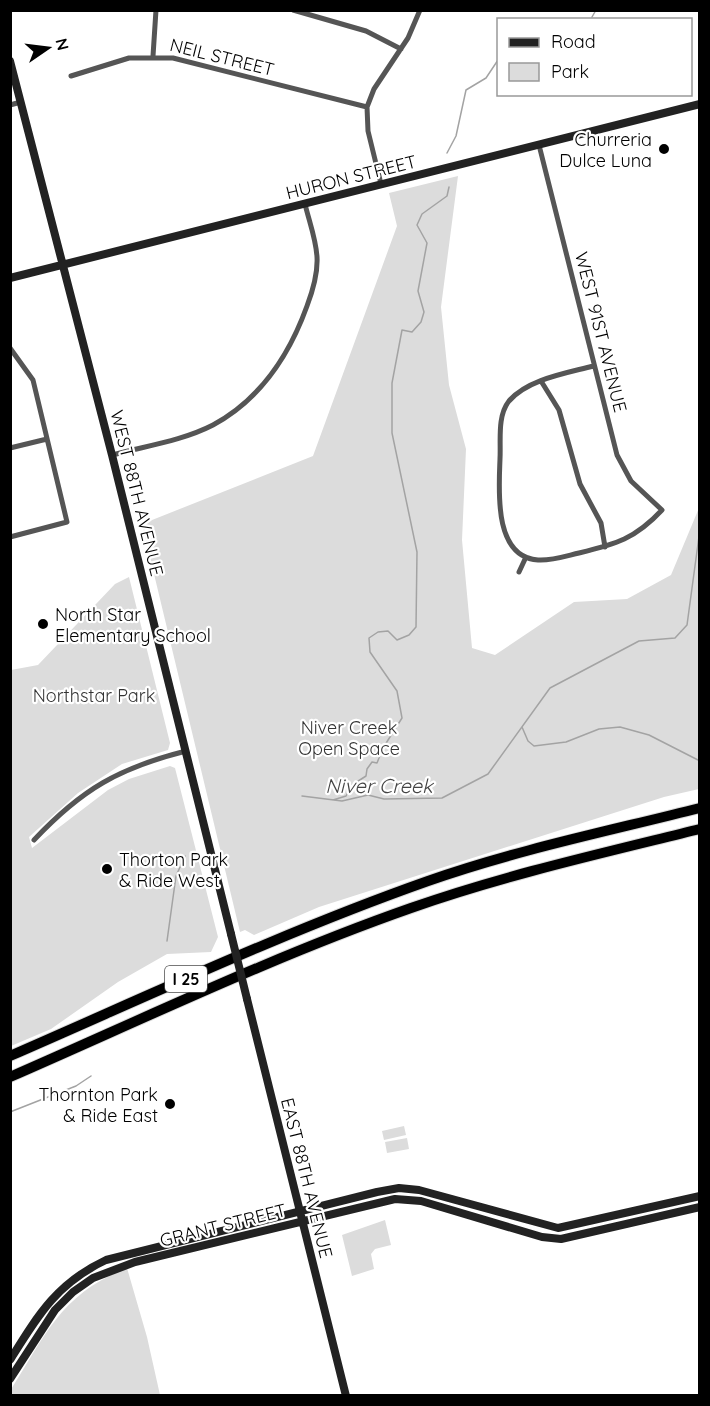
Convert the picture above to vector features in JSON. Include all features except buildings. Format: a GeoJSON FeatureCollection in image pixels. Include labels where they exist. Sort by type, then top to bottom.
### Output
{"type":"FeatureCollection","features":[{"type":"Feature","properties":{"kind":"highway","name":"I 25"},"geometry":{"type":"LineString","coordinates":[[10,1056],[256,949],[363,906],[487,863],[699,808]]}},
{"type":"Feature","properties":{"kind":"highway"},"geometry":{"type":"LineString","coordinates":[[363,906],[386,903],[514,862],[699,816]]}},
{"type":"Feature","properties":{"kind":"highway","name":"I 25"},"geometry":{"type":"LineString","coordinates":[[10,1077],[238,972],[364,925],[459,892],[699,829]]}},
{"type":"Feature","properties":{"kind":"highway"},"geometry":{"type":"LineString","coordinates":[[10,1070],[238,972]]}},
{"type":"Feature","properties":{"kind":"main road","name":"WEST 88TH AVENUE"},"geometry":{"type":"LineString","coordinates":[[11,65],[112,455],[231,934],[238,972]]}},
{"type":"Feature","properties":{"kind":"main road","name":"HURON STREET"},"geometry":{"type":"LineString","coordinates":[[10,278],[699,104]]}},
{"type":"Feature","properties":{"kind":"main road","name":"EAST 88TH AVENUE"},"geometry":{"type":"LineString","coordinates":[[238,972],[301,1210],[346,1395]]}},
{"type":"Feature","properties":{"kind":"main road","name":"GRANT STREET"},"geometry":{"type":"LineString","coordinates":[[10,1360],[53,1297],[77,1276],[95,1265],[132,1252],[301,1210],[386,1190],[408,1189],[558,1228],[699,1196]]}},
{"type":"Feature","properties":{"kind":"main road","name":"GRANT STREET"},"geometry":{"type":"LineString","coordinates":[[10,1379],[55,1310],[73,1292],[93,1278],[135,1262],[383,1201],[409,1199],[542,1237],[561,1239],[699,1207]]}},
{"type":"Feature","properties":{"kind":"street"},"geometry":{"type":"LineString","coordinates":[[153,56],[156,10]]}},
{"type":"Feature","properties":{"kind":"street"},"geometry":{"type":"LineString","coordinates":[[293,10],[366,31],[401,49]]}},
{"type":"Feature","properties":{"kind":"street"},"geometry":{"type":"LineString","coordinates":[[381,184],[368,131],[367,107],[374,89],[401,49],[420,10]]}},
{"type":"Feature","properties":{"kind":"street","name":"NEIL STREET"},"geometry":{"type":"LineString","coordinates":[[71,76],[129,58],[153,56],[184,60],[367,107]]}},
{"type":"Feature","properties":{"kind":"street"},"geometry":{"type":"LineString","coordinates":[[10,105],[21,102]]}},
{"type":"Feature","properties":{"kind":"street","name":"WEST 91ST AVENUE"},"geometry":{"type":"LineString","coordinates":[[539,145],[593,366],[620,464],[631,481],[662,510],[627,539],[605,547]]}},
{"type":"Feature","properties":{"kind":"street"},"geometry":{"type":"LineString","coordinates":[[112,455],[188,435],[211,426],[240,407],[269,379],[297,333],[314,284],[317,257],[305,204]]}},
{"type":"Feature","properties":{"kind":"street"},"geometry":{"type":"LineString","coordinates":[[10,348],[33,380],[67,522],[10,537]]}},
{"type":"Feature","properties":{"kind":"street"},"geometry":{"type":"LineString","coordinates":[[541,381],[559,410],[580,484],[601,523],[605,547],[543,560],[526,557],[512,544],[504,528],[499,495],[503,414],[509,402],[541,381],[593,366]]}},
{"type":"Feature","properties":{"kind":"street"},"geometry":{"type":"LineString","coordinates":[[10,448],[47,439]]}},
{"type":"Feature","properties":{"kind":"street"},"geometry":{"type":"LineString","coordinates":[[519,572],[526,557]]}},
{"type":"Feature","properties":{"kind":"street"},"geometry":{"type":"LineString","coordinates":[[34,840],[83,796],[110,777],[143,762],[186,751]]}},
{"type":"Feature","properties":{"kind":"green space","name":"Niver Creek Open Space"},"geometry":{"type":"Polygon","coordinates":[[[458,176],[441,307],[449,385],[466,449],[462,540],[472,648],[495,655],[574,602],[627,599],[671,575],[699,508],[699,789],[664,797],[319,907],[254,935],[245,930],[240,932],[142,524],[313,456],[397,226],[389,193],[458,176]]]}},
{"type":"Feature","properties":{"kind":"green space","name":"Northstar Park"},"geometry":{"type":"Polygon","coordinates":[[[129,577],[170,743],[168,750],[122,764],[78,793],[29,837],[32,848],[108,790],[129,779],[170,766],[175,768],[218,937],[211,952],[167,954],[118,982],[51,1029],[11,1046],[11,670],[38,665],[115,584],[129,577]]]}},
{"type":"Feature","properties":{"kind":"green space"},"geometry":{"type":"Polygon","coordinates":[[[404,1126],[406,1135],[384,1140],[382,1131],[404,1126]]]}},
{"type":"Feature","properties":{"kind":"green space"},"geometry":{"type":"Polygon","coordinates":[[[407,1138],[409,1149],[387,1153],[385,1142],[407,1138]]]}},
{"type":"Feature","properties":{"kind":"green space"},"geometry":{"type":"Polygon","coordinates":[[[385,1220],[391,1245],[375,1249],[371,1254],[374,1269],[352,1276],[342,1235],[385,1220]]]}},
{"type":"Feature","properties":{"kind":"green space"},"geometry":{"type":"Polygon","coordinates":[[[127,1268],[147,1337],[160,1395],[11,1396],[10,1391],[45,1334],[70,1303],[104,1278],[127,1268]]]}},
{"type":"Feature","properties":{"kind":"waterway"},"geometry":{"type":"LineString","coordinates":[[592,17],[596,10]]}},
{"type":"Feature","properties":{"kind":"waterway"},"geometry":{"type":"LineString","coordinates":[[447,153],[456,136],[466,90],[486,78],[497,62]]}},
{"type":"Feature","properties":{"kind":"waterway"},"geometry":{"type":"LineString","coordinates":[[333,800],[346,796],[352,785],[366,776],[367,769],[372,762],[377,763],[383,748],[402,718],[397,691],[370,652],[369,638],[378,632],[388,631],[397,640],[409,635],[416,627],[417,552],[392,433],[392,383],[402,330],[412,332],[421,322],[424,312],[418,291],[427,243],[417,225],[422,214],[447,196],[449,187]]}},
{"type":"Feature","properties":{"kind":"waterway","name":"Niver Creek"},"geometry":{"type":"LineString","coordinates":[[302,796],[342,801],[368,795],[384,799],[442,798],[488,774],[550,688],[639,641],[675,638],[687,625],[700,529]]}},
{"type":"Feature","properties":{"kind":"waterway"},"geometry":{"type":"LineString","coordinates":[[522,727],[528,741],[534,746],[566,742],[599,729],[620,727],[649,735],[698,760]]}},
{"type":"Feature","properties":{"kind":"waterway","name":"Niver Creek"},"geometry":{"type":"LineString","coordinates":[[167,941],[176,876],[185,856]]}},
{"type":"Feature","properties":{"kind":"waterway","name":"Niver Creek"},"geometry":{"type":"LineString","coordinates":[[10,1112],[76,1086],[91,1076]]}},
{"type":"Feature","properties":{"kind":"place","name":"Churreria Dulce Luna"},"geometry":{"type":"Point","coordinates":[664,149]}},
{"type":"Feature","properties":{"kind":"place","name":"North Star Elementary School"},"geometry":{"type":"Point","coordinates":[43,624]}},
{"type":"Feature","properties":{"kind":"place","name":"Thorton Park & Ride West"},"geometry":{"type":"Point","coordinates":[107,869]}},
{"type":"Feature","properties":{"kind":"place","name":"Thornton Park & Ride East"},"geometry":{"type":"Point","coordinates":[170,1104]}}]}
